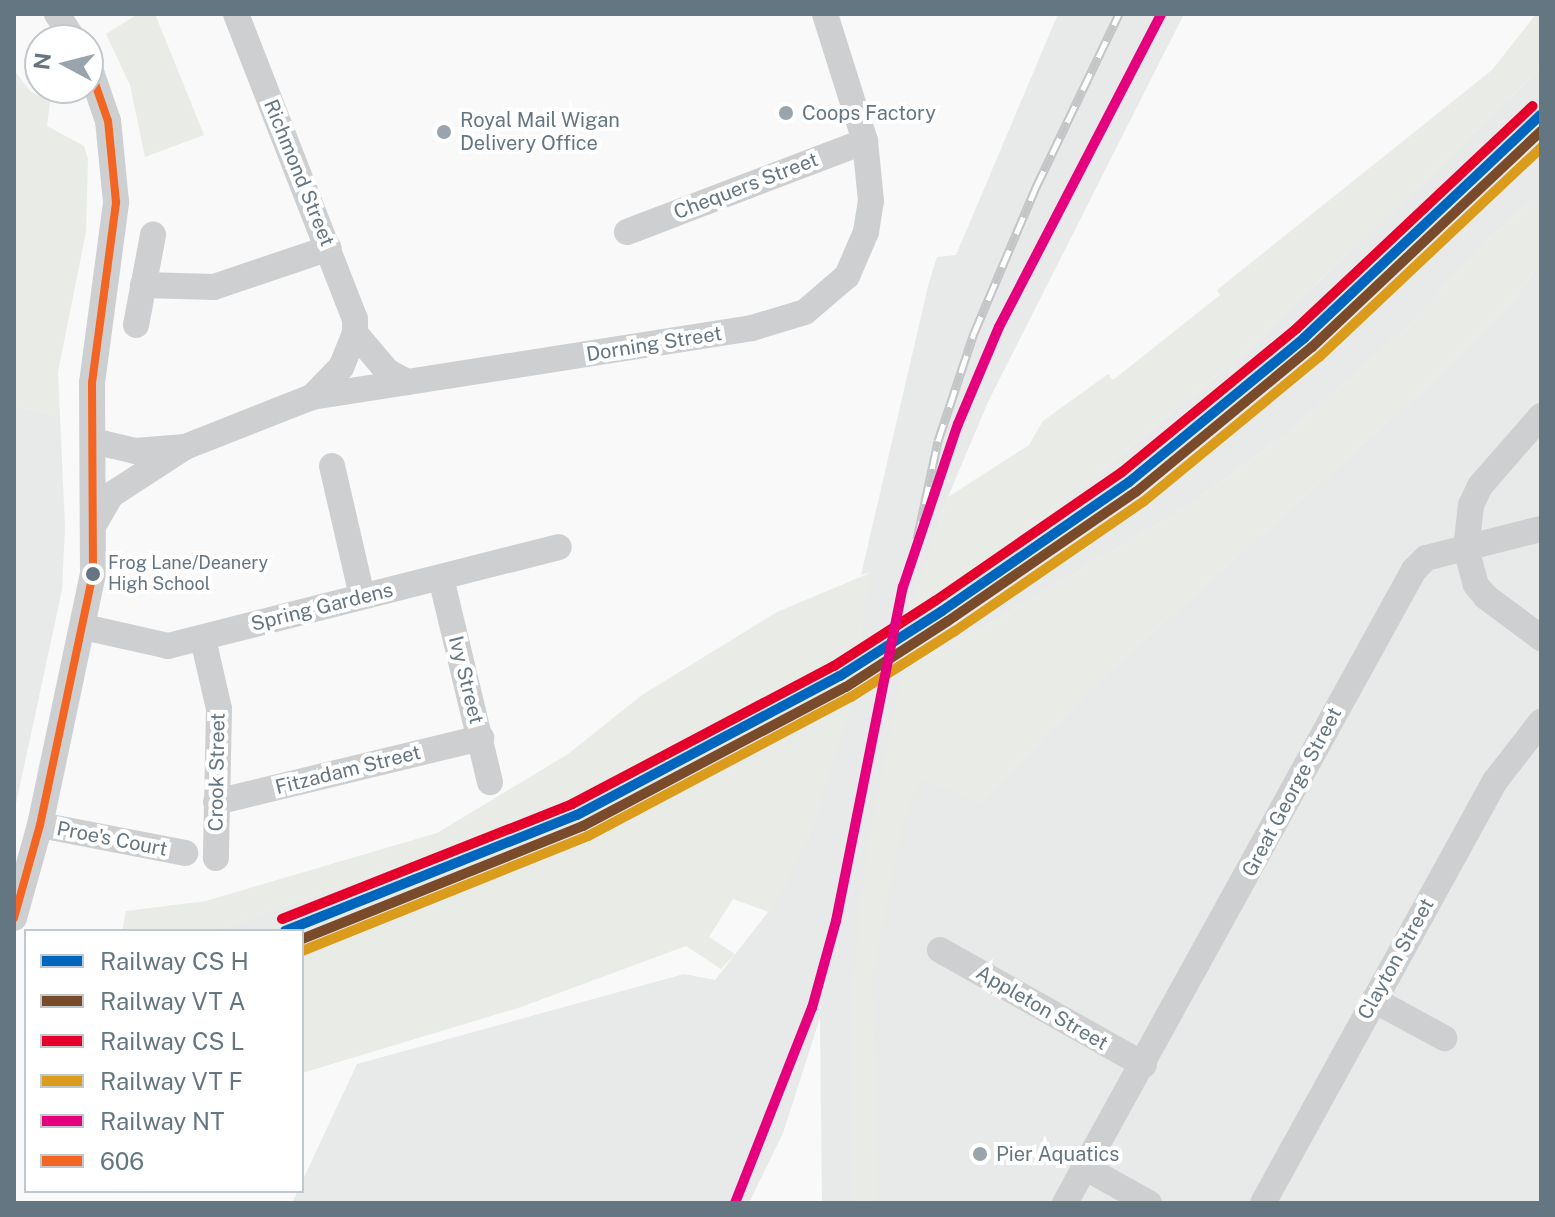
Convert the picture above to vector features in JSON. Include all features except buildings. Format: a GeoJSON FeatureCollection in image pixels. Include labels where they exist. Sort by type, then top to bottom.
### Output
{"type":"FeatureCollection","features":[{"type":"Feature","properties":{"kind":"street","name":"Richmond Street"},"geometry":{"type":"LineString","coordinates":[[236,14],[329,248],[355,333],[387,371],[407,382]]}},
{"type":"Feature","properties":{"kind":"street","name":"Dorning Street"},"geometry":{"type":"LineString","coordinates":[[96,521],[111,495],[185,447],[312,397],[752,328],[805,312],[847,276],[866,232],[871,172],[865,141],[825,14]]}},
{"type":"Feature","properties":{"kind":"street"},"geometry":{"type":"LineString","coordinates":[[14,918],[40,825],[84,627],[96,521],[92,383],[116,202],[108,121],[102,104]]}},
{"type":"Feature","properties":{"kind":"street","name":"Chequers Street"},"geometry":{"type":"LineString","coordinates":[[627,232],[865,141]]}},
{"type":"Feature","properties":{"kind":"street"},"geometry":{"type":"LineString","coordinates":[[136,325],[153,235]]}},
{"type":"Feature","properties":{"kind":"street"},"geometry":{"type":"LineString","coordinates":[[143,285],[214,287],[329,248]]}},
{"type":"Feature","properties":{"kind":"street"},"geometry":{"type":"LineString","coordinates":[[312,397],[341,367],[355,333]]}},
{"type":"Feature","properties":{"kind":"street"},"geometry":{"type":"LineString","coordinates":[[1541,416],[1480,486],[1471,505],[1466,548],[1476,585],[1486,597],[1541,638]]}},
{"type":"Feature","properties":{"kind":"street","name":"Dorning Street"},"geometry":{"type":"LineString","coordinates":[[93,441],[135,451],[185,447]]}},
{"type":"Feature","properties":{"kind":"street"},"geometry":{"type":"LineString","coordinates":[[332,466],[362,596]]}},
{"type":"Feature","properties":{"kind":"street","name":"Great George Street"},"geometry":{"type":"LineString","coordinates":[[1065,1203],[1144,1065],[1414,570],[1426,558],[1541,529]]}},
{"type":"Feature","properties":{"kind":"street","name":"Spring Gardens"},"geometry":{"type":"LineString","coordinates":[[84,627],[168,646],[559,547]]}},
{"type":"Feature","properties":{"kind":"street","name":"Ivy Street"},"geometry":{"type":"LineString","coordinates":[[441,578],[490,782]]}},
{"type":"Feature","properties":{"kind":"street","name":"Crook Street"},"geometry":{"type":"LineString","coordinates":[[203,639],[219,709],[216,858]]}},
{"type":"Feature","properties":{"kind":"street","name":"Clayton Street"},"geometry":{"type":"LineString","coordinates":[[1263,1203],[1495,781],[1541,722]]}},
{"type":"Feature","properties":{"kind":"street","name":"Fitzadam Street"},"geometry":{"type":"LineString","coordinates":[[216,802],[481,738]]}},
{"type":"Feature","properties":{"kind":"street","name":"Proe's Court"},"geometry":{"type":"LineString","coordinates":[[40,825],[185,853]]}},
{"type":"Feature","properties":{"kind":"street","name":"Appleton Street"},"geometry":{"type":"LineString","coordinates":[[940,950],[1144,1065]]}},
{"type":"Feature","properties":{"kind":"street"},"geometry":{"type":"LineString","coordinates":[[1374,1000],[1444,1038]]}},
{"type":"Feature","properties":{"kind":"street"},"geometry":{"type":"LineString","coordinates":[[1086,1168],[1149,1203]]}},
{"type":"Feature","properties":{"kind":"shaded area"},"geometry":{"type":"Polygon","coordinates":[[[138,14],[155,14],[204,135],[145,157],[130,85],[106,34],[138,14]]]}},
{"type":"Feature","properties":{"kind":"shaded area"},"geometry":{"type":"Polygon","coordinates":[[[1058,14],[1184,14],[988,402],[948,497],[908,616],[1053,511],[1244,353],[1541,68],[1541,193],[1489,239],[1410,325],[1292,430],[1185,508],[998,619],[903,668],[980,802],[1102,677],[1424,389],[1515,298],[1541,262],[1541,1203],[822,1203],[820,1018],[783,1133],[749,1203],[292,1203],[297,1193],[304,1193],[304,1177],[357,1064],[684,974],[715,980],[768,912],[809,835],[852,699],[729,769],[433,905],[304,955],[304,929],[220,929],[473,840],[670,748],[859,648],[869,573],[861,575],[929,282],[937,257],[956,255],[1058,14]]]}},
{"type":"Feature","properties":{"kind":"shaded area"},"geometry":{"type":"Polygon","coordinates":[[[1536,14],[1541,14],[1541,68],[1244,353],[1053,511],[907,617],[948,497],[1029,445],[1043,421],[1108,374],[1113,380],[1220,295],[1217,290],[1492,70],[1536,14]]]}},
{"type":"Feature","properties":{"kind":"shaded area"},"geometry":{"type":"Polygon","coordinates":[[[14,70],[24,83],[24,104],[50,104],[47,126],[84,146],[88,159],[86,232],[58,372],[60,416],[14,406],[14,70]]]}},
{"type":"Feature","properties":{"kind":"shaded area"},"geometry":{"type":"Polygon","coordinates":[[[1541,193],[1541,262],[1515,298],[1424,389],[1102,677],[980,802],[920,779],[902,827],[873,974],[878,1203],[853,1203],[853,978],[866,852],[903,668],[998,619],[1185,508],[1292,430],[1410,325],[1489,239],[1541,193]]]}},
{"type":"Feature","properties":{"kind":"shaded area"},"geometry":{"type":"Polygon","coordinates":[[[14,406],[60,416],[65,526],[62,590],[14,813],[14,406]]]}},
{"type":"Feature","properties":{"kind":"shaded area"},"geometry":{"type":"Polygon","coordinates":[[[870,573],[859,648],[788,689],[589,788],[473,840],[220,929],[122,929],[126,911],[206,901],[437,833],[568,754],[642,695],[777,612],[870,573]]]}},
{"type":"Feature","properties":{"kind":"shaded area"},"geometry":{"type":"Polygon","coordinates":[[[853,698],[809,835],[787,883],[769,912],[733,899],[709,937],[735,954],[721,969],[686,946],[521,1007],[304,1072],[304,955],[433,905],[729,769],[853,698]]]}},
{"type":"Feature","properties":{"kind":"railway"},"geometry":{"type":"LineString","coordinates":[[917,539],[938,441],[974,333],[1036,187],[1119,14]]}},
{"type":"Feature","properties":{"kind":"railway"},"geometry":{"type":"LineString","coordinates":[[1527,128],[1541,112]]}},
{"type":"Feature","properties":{"kind":"transit line","name":"606"},"geometry":{"type":"LineString","coordinates":[[14,918],[40,825],[93,574],[92,383],[116,202],[108,121],[102,104]]}},
{"type":"Feature","properties":{"kind":"transit line"},"geometry":{"type":"LineString","coordinates":[[282,919],[572,804],[834,666],[935,601],[1122,472],[1296,329],[1533,106]]}},
{"type":"Feature","properties":{"kind":"transit line"},"geometry":{"type":"LineString","coordinates":[[290,929],[577,815],[840,676],[942,611],[1129,482],[1304,338],[1541,115]]}},
{"type":"Feature","properties":{"kind":"transit line"},"geometry":{"type":"LineString","coordinates":[[304,938],[583,826],[846,687],[948,621],[1136,492],[1312,347],[1541,131]]}},
{"type":"Feature","properties":{"kind":"transit line"},"geometry":{"type":"LineString","coordinates":[[304,950],[588,836],[851,697],[955,631],[1143,502],[1319,357],[1541,148]]}},
{"type":"Feature","properties":{"kind":"rail line","name":"NT"},"geometry":{"type":"LineString","coordinates":[[735,1203],[812,1008],[836,921],[903,587],[958,424],[999,327],[1161,14]]}},
{"type":"Feature","properties":{"kind":"place","name":"Coops Factory"},"geometry":{"type":"Point","coordinates":[786,113]}},
{"type":"Feature","properties":{"kind":"place","name":"Royal Mail Wigan Delivery Office"},"geometry":{"type":"Point","coordinates":[444,132]}},
{"type":"Feature","properties":{"kind":"place","name":"Frog Lane/Deanery High School"},"geometry":{"type":"Point","coordinates":[93,574]}},
{"type":"Feature","properties":{"kind":"place","name":"Pier Aquatics"},"geometry":{"type":"Point","coordinates":[980,1154]}}]}
